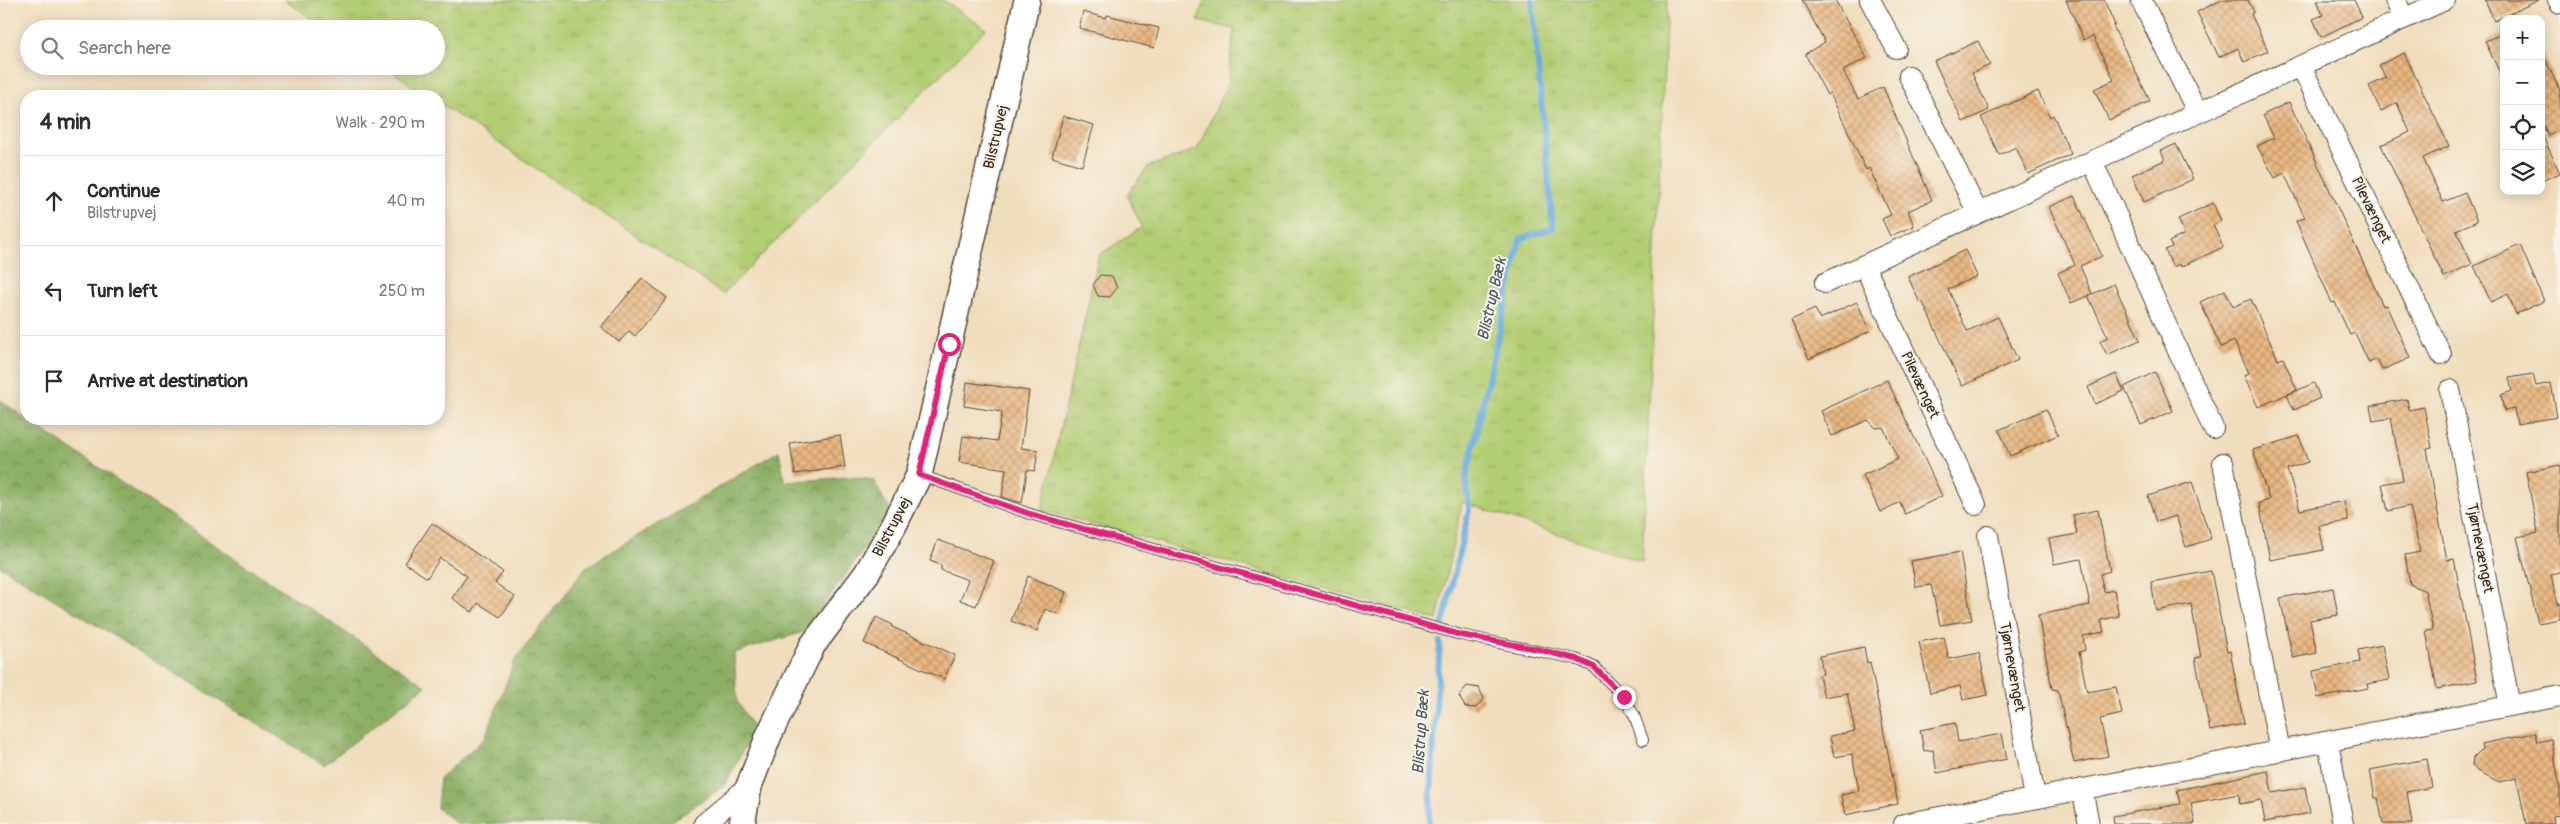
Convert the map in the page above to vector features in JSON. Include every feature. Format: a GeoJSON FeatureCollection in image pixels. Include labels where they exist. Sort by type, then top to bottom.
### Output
{"type":"FeatureCollection","features":[{"type":"Feature","properties":{"kind":"street","name":"Bilstrupvej"},"geometry":{"type":"LineString","coordinates":[[742,824],[750,786],[769,735],[812,646],[867,573],[894,528],[919,475],[1027,0]]}},
{"type":"Feature","properties":{"kind":"street"},"geometry":{"type":"LineString","coordinates":[[1870,0],[1896,48]]}},
{"type":"Feature","properties":{"kind":"street"},"geometry":{"type":"LineString","coordinates":[[2141,0],[2198,113]]}},
{"type":"Feature","properties":{"kind":"street"},"geometry":{"type":"LineString","coordinates":[[2395,0],[2404,18]]}},
{"type":"Feature","properties":{"kind":"street"},"geometry":{"type":"LineString","coordinates":[[1826,283],[2444,0]]}},
{"type":"Feature","properties":{"kind":"street","name":"Pilevænget"},"geometry":{"type":"LineString","coordinates":[[2300,66],[2441,354]]}},
{"type":"Feature","properties":{"kind":"street"},"geometry":{"type":"LineString","coordinates":[[1909,76],[1978,213]]}},
{"type":"Feature","properties":{"kind":"street"},"geometry":{"type":"LineString","coordinates":[[2092,161],[2213,428]]}},
{"type":"Feature","properties":{"kind":"street","name":"Pilevænget"},"geometry":{"type":"LineString","coordinates":[[1864,265],[1976,505]]}},
{"type":"Feature","properties":{"kind":"street","name":"Tjørnevænget"},"geometry":{"type":"LineString","coordinates":[[2450,390],[2510,706]]}},
{"type":"Feature","properties":{"kind":"street"},"geometry":{"type":"LineString","coordinates":[[2223,463],[2280,751]]}},
{"type":"Feature","properties":{"kind":"street","name":"Tjørnevænget"},"geometry":{"type":"LineString","coordinates":[[1988,536],[2035,798]]}},
{"type":"Feature","properties":{"kind":"street"},"geometry":{"type":"LineString","coordinates":[[1904,824],[2560,696]]}},
{"type":"Feature","properties":{"kind":"street"},"geometry":{"type":"LineString","coordinates":[[2328,742],[2344,824]]}},
{"type":"Feature","properties":{"kind":"street"},"geometry":{"type":"LineString","coordinates":[[704,824],[750,786]]}},
{"type":"Feature","properties":{"kind":"street"},"geometry":{"type":"LineString","coordinates":[[2082,789],[2089,824]]}},
{"type":"Feature","properties":{"kind":"lane"},"geometry":{"type":"LineString","coordinates":[[919,475],[1030,514],[1442,630],[1576,659],[1594,667],[1624,697],[1634,715],[1643,740]]}},
{"type":"Feature","properties":{"kind":"green space"},"geometry":{"type":"Polygon","coordinates":[[[285,0],[943,0],[986,29],[723,294],[445,107],[445,90],[419,90],[397,75],[445,75],[445,20],[315,20],[285,0]]]}},
{"type":"Feature","properties":{"kind":"green space"},"geometry":{"type":"Polygon","coordinates":[[[1204,0],[1667,0],[1642,562],[1462,502],[1437,620],[1042,510],[1099,255],[1142,227],[1127,195],[1148,167],[1197,149],[1228,83],[1234,29],[1198,21],[1204,0]]]}},
{"type":"Feature","properties":{"kind":"green space"},"geometry":{"type":"Polygon","coordinates":[[[0,400],[20,415],[20,425],[35,425],[426,686],[324,765],[0,566],[0,400]]]}},
{"type":"Feature","properties":{"kind":"green space"},"geometry":{"type":"Polygon","coordinates":[[[779,451],[785,482],[849,477],[873,480],[891,512],[804,632],[734,653],[737,701],[754,729],[725,785],[668,824],[457,824],[437,808],[440,778],[485,738],[515,660],[586,567],[779,451]]]}},
{"type":"Feature","properties":{"kind":"building"},"geometry":{"type":"Polygon","coordinates":[[[1802,0],[1835,0],[1867,58],[1843,71],[1858,99],[1883,87],[1932,200],[1908,211],[1914,226],[1890,236],[1882,219],[1891,215],[1869,168],[1866,170],[1830,93],[1827,95],[1805,54],[1825,42],[1802,0]]]}},
{"type":"Feature","properties":{"kind":"building"},"geometry":{"type":"Polygon","coordinates":[[[2066,0],[2104,0],[2115,25],[2113,26],[2150,101],[2109,120],[2094,89],[2114,80],[2093,36],[2084,40],[2066,0]]]}},
{"type":"Feature","properties":{"kind":"building"},"geometry":{"type":"Polygon","coordinates":[[[2222,0],[2248,0],[2254,12],[2251,14],[2268,51],[2244,62],[2238,48],[2219,57],[2197,12],[2222,0]]]}},
{"type":"Feature","properties":{"kind":"building"},"geometry":{"type":"Polygon","coordinates":[[[2317,0],[2354,0],[2362,17],[2321,37],[2313,19],[2323,15],[2317,0]]]}},
{"type":"Feature","properties":{"kind":"building"},"geometry":{"type":"Polygon","coordinates":[[[2485,0],[2539,0],[2507,15],[2500,15],[2500,18],[2494,21],[2485,0]]]}},
{"type":"Feature","properties":{"kind":"building"},"geometry":{"type":"Polygon","coordinates":[[[1083,12],[1106,18],[1107,15],[1159,28],[1154,48],[1079,28],[1083,12]]]}},
{"type":"Feature","properties":{"kind":"building"},"geometry":{"type":"Polygon","coordinates":[[[2500,35],[2500,73],[2485,41],[2500,35]]]}},
{"type":"Feature","properties":{"kind":"building"},"geometry":{"type":"Polygon","coordinates":[[[1978,41],[1990,65],[1972,73],[1989,110],[1963,122],[1934,61],[1978,41]]]}},
{"type":"Feature","properties":{"kind":"building"},"geometry":{"type":"Polygon","coordinates":[[[2404,53],[2449,146],[2423,158],[2443,202],[2465,193],[2477,221],[2456,230],[2472,264],[2444,277],[2381,145],[2410,132],[2397,103],[2381,111],[2369,86],[2386,78],[2379,65],[2404,53]]]}},
{"type":"Feature","properties":{"kind":"building"},"geometry":{"type":"Polygon","coordinates":[[[2545,59],[2560,91],[2560,130],[2548,136],[2545,129],[2545,59]]]}},
{"type":"Feature","properties":{"kind":"building"},"geometry":{"type":"Polygon","coordinates":[[[2038,91],[2050,117],[2053,115],[2071,154],[2028,174],[2016,147],[1999,155],[1981,117],[2038,91]]]}},
{"type":"Feature","properties":{"kind":"building"},"geometry":{"type":"Polygon","coordinates":[[[2289,102],[2383,306],[2386,305],[2410,358],[2382,370],[2377,359],[2369,363],[2355,333],[2350,335],[2335,302],[2332,303],[2296,221],[2305,218],[2284,173],[2275,178],[2257,146],[2274,138],[2263,115],[2289,102]]]}},
{"type":"Feature","properties":{"kind":"building"},"geometry":{"type":"Polygon","coordinates":[[[1063,116],[1094,125],[1082,166],[1052,157],[1063,116]]]}},
{"type":"Feature","properties":{"kind":"building"},"geometry":{"type":"Polygon","coordinates":[[[2545,141],[2560,173],[2545,179],[2545,141]]]}},
{"type":"Feature","properties":{"kind":"building"},"geometry":{"type":"Polygon","coordinates":[[[2176,144],[2193,179],[2144,202],[2132,175],[2165,160],[2161,151],[2176,144]]]}},
{"type":"Feature","properties":{"kind":"building"},"geometry":{"type":"Polygon","coordinates":[[[2074,196],[2102,256],[2080,266],[2092,294],[2071,303],[2058,273],[2075,265],[2049,207],[2074,196]]]}},
{"type":"Feature","properties":{"kind":"building"},"geometry":{"type":"Polygon","coordinates":[[[2213,203],[2221,221],[2213,225],[2223,247],[2181,267],[2180,264],[2173,267],[2165,250],[2172,247],[2169,242],[2185,234],[2178,219],[2213,203]]]}},
{"type":"Feature","properties":{"kind":"building"},"geometry":{"type":"Polygon","coordinates":[[[2520,245],[2544,301],[2516,314],[2508,294],[2491,302],[2474,266],[2520,245]]]}},
{"type":"Feature","properties":{"kind":"building"},"geometry":{"type":"Polygon","coordinates":[[[1965,250],[1977,276],[1948,289],[1967,331],[1998,317],[2018,360],[1962,386],[1922,301],[1920,303],[1908,277],[1965,250]]]}},
{"type":"Feature","properties":{"kind":"building"},"geometry":{"type":"Polygon","coordinates":[[[1100,275],[1112,276],[1117,288],[1110,297],[1098,296],[1093,285],[1100,275]]]}},
{"type":"Feature","properties":{"kind":"building"},"geometry":{"type":"Polygon","coordinates":[[[642,278],[667,298],[635,336],[629,331],[619,342],[601,327],[642,278]]]}},
{"type":"Feature","properties":{"kind":"building"},"geometry":{"type":"Polygon","coordinates":[[[2114,284],[2140,340],[2107,355],[2100,341],[2108,337],[2088,296],[2114,284]]]}},
{"type":"Feature","properties":{"kind":"building"},"geometry":{"type":"Polygon","coordinates":[[[2225,290],[2233,307],[2251,299],[2278,360],[2283,358],[2297,390],[2258,407],[2244,375],[2249,373],[2234,341],[2221,347],[2200,302],[2225,290]]]}},
{"type":"Feature","properties":{"kind":"building"},"geometry":{"type":"Polygon","coordinates":[[[1857,302],[1870,331],[1809,359],[1791,320],[1815,309],[1820,319],[1857,302]]]}},
{"type":"Feature","properties":{"kind":"building"},"geometry":{"type":"Polygon","coordinates":[[[2155,372],[2173,411],[2141,425],[2124,387],[2155,372]]]}},
{"type":"Feature","properties":{"kind":"building"},"geometry":{"type":"Polygon","coordinates":[[[2116,374],[2124,391],[2095,404],[2088,387],[2116,374]]]}},
{"type":"Feature","properties":{"kind":"building"},"geometry":{"type":"Polygon","coordinates":[[[2533,374],[2536,386],[2551,383],[2557,417],[2517,424],[2514,409],[2504,411],[2501,395],[2512,391],[2509,378],[2533,374]]]}},
{"type":"Feature","properties":{"kind":"building"},"geometry":{"type":"Polygon","coordinates":[[[1887,380],[1942,496],[1905,514],[1900,502],[1880,512],[1863,475],[1898,459],[1883,427],[1876,428],[1868,420],[1832,436],[1821,411],[1887,380]]]}},
{"type":"Feature","properties":{"kind":"building"},"geometry":{"type":"Polygon","coordinates":[[[967,382],[1029,391],[1021,448],[1038,450],[1035,471],[1027,470],[1022,503],[1002,497],[1006,469],[959,462],[963,436],[997,441],[1002,412],[964,406],[967,382]]]}},
{"type":"Feature","properties":{"kind":"building"},"geometry":{"type":"Polygon","coordinates":[[[2314,383],[2320,398],[2294,410],[2287,395],[2314,383]]]}},
{"type":"Feature","properties":{"kind":"building"},"geometry":{"type":"Polygon","coordinates":[[[2407,399],[2409,410],[2424,407],[2432,448],[2427,449],[2439,519],[2447,560],[2454,559],[2477,681],[2437,689],[2426,631],[2433,630],[2425,591],[2410,584],[2405,555],[2420,552],[2410,506],[2388,511],[2382,484],[2403,480],[2391,418],[2373,421],[2370,406],[2407,399]]]}},
{"type":"Feature","properties":{"kind":"building"},"geometry":{"type":"Polygon","coordinates":[[[2046,409],[2058,435],[2010,456],[1999,430],[2046,409]]]}},
{"type":"Feature","properties":{"kind":"building"},"geometry":{"type":"Polygon","coordinates":[[[840,435],[845,467],[795,474],[790,443],[840,435]]]}},
{"type":"Feature","properties":{"kind":"building"},"geometry":{"type":"Polygon","coordinates":[[[2299,436],[2308,462],[2287,469],[2300,510],[2344,501],[2348,521],[2319,526],[2324,550],[2270,560],[2259,503],[2269,500],[2253,450],[2299,436]]]}},
{"type":"Feature","properties":{"kind":"building"},"geometry":{"type":"Polygon","coordinates":[[[2560,465],[2560,572],[2551,574],[2557,604],[2560,603],[2560,619],[2538,623],[2517,537],[2538,533],[2526,472],[2560,465]]]}},
{"type":"Feature","properties":{"kind":"building"},"geometry":{"type":"Polygon","coordinates":[[[2192,482],[2211,539],[2186,547],[2176,516],[2156,522],[2148,496],[2192,482]]]}},
{"type":"Feature","properties":{"kind":"building"},"geometry":{"type":"Polygon","coordinates":[[[2098,510],[2110,571],[2100,574],[2104,592],[2114,590],[2119,616],[2101,620],[2104,632],[2083,636],[2085,650],[2079,652],[2087,692],[2116,687],[2122,714],[2100,719],[2108,756],[2074,763],[2058,690],[2052,689],[2038,615],[2090,605],[2081,559],[2054,564],[2049,539],[2077,534],[2073,515],[2098,510]]]}},
{"type":"Feature","properties":{"kind":"building"},"geometry":{"type":"Polygon","coordinates":[[[432,523],[503,572],[495,583],[515,597],[500,617],[478,603],[472,612],[452,598],[467,576],[440,558],[427,578],[405,563],[432,523]]]}},
{"type":"Feature","properties":{"kind":"building"},"geometry":{"type":"Polygon","coordinates":[[[938,540],[994,561],[976,606],[960,600],[968,580],[941,570],[941,565],[930,561],[938,540]]]}},
{"type":"Feature","properties":{"kind":"building"},"geometry":{"type":"Polygon","coordinates":[[[1960,552],[1972,620],[1940,625],[1931,585],[1916,587],[1911,561],[1960,552]]]}},
{"type":"Feature","properties":{"kind":"building"},"geometry":{"type":"Polygon","coordinates":[[[2211,571],[2227,652],[2230,651],[2244,724],[2210,731],[2195,658],[2201,657],[2191,604],[2156,611],[2151,582],[2211,571]]]}},
{"type":"Feature","properties":{"kind":"building"},"geometry":{"type":"Polygon","coordinates":[[[1028,576],[1066,592],[1058,614],[1045,609],[1037,631],[1011,621],[1028,576]]]}},
{"type":"Feature","properties":{"kind":"building"},"geometry":{"type":"Polygon","coordinates":[[[2333,588],[2338,615],[2310,620],[2317,653],[2293,658],[2280,598],[2333,588]]]}},
{"type":"Feature","properties":{"kind":"building"},"geometry":{"type":"Polygon","coordinates":[[[876,617],[893,625],[892,627],[955,655],[944,679],[864,643],[876,617]]]}},
{"type":"Feature","properties":{"kind":"building"},"geometry":{"type":"Polygon","coordinates":[[[1944,637],[1949,659],[1979,653],[1988,695],[1963,700],[1960,686],[1930,693],[1919,642],[1944,637]]]}},
{"type":"Feature","properties":{"kind":"building"},"geometry":{"type":"Polygon","coordinates":[[[2382,645],[2389,680],[2367,684],[2368,688],[2318,698],[2313,671],[2360,662],[2358,650],[2382,645]]]}},
{"type":"Feature","properties":{"kind":"building"},"geometry":{"type":"Polygon","coordinates":[[[1864,647],[1867,663],[1870,662],[1898,804],[1845,815],[1841,795],[1859,791],[1852,754],[1834,757],[1830,736],[1855,731],[1847,693],[1824,697],[1819,675],[1823,674],[1820,656],[1864,647]]]}},
{"type":"Feature","properties":{"kind":"building"},"geometry":{"type":"Polygon","coordinates":[[[1467,686],[1479,688],[1484,699],[1476,708],[1465,707],[1459,696],[1467,686]]]}},
{"type":"Feature","properties":{"kind":"building"},"geometry":{"type":"Polygon","coordinates":[[[1955,723],[1958,742],[2002,734],[2007,759],[1937,773],[1933,750],[1924,751],[1920,730],[1955,723]]]}},
{"type":"Feature","properties":{"kind":"building"},"geometry":{"type":"Polygon","coordinates":[[[2535,733],[2537,742],[2551,739],[2560,788],[2560,815],[2553,816],[2554,824],[2526,824],[2517,778],[2499,782],[2476,770],[2472,765],[2473,758],[2482,749],[2481,744],[2535,733]]]}},
{"type":"Feature","properties":{"kind":"building"},"geometry":{"type":"Polygon","coordinates":[[[2427,759],[2432,787],[2407,792],[2412,824],[2383,824],[2378,798],[2375,798],[2370,770],[2427,759]]]}},
{"type":"Feature","properties":{"kind":"building"},"geometry":{"type":"Polygon","coordinates":[[[2268,771],[2272,793],[2305,787],[2310,813],[2265,822],[2261,800],[2240,804],[2239,794],[2191,803],[2195,824],[2114,824],[2113,816],[2180,804],[2177,790],[2268,771]]]}},
{"type":"Feature","properties":{"kind":"waterway","name":"Blistrup Bæk"},"geometry":{"type":"LineString","coordinates":[[1443,624],[1469,510],[1466,478],[1520,239],[1553,228],[1532,0]]}},
{"type":"Feature","properties":{"kind":"waterway","name":"Blistrup Bæk"},"geometry":{"type":"LineString","coordinates":[[1429,824],[1440,642]]}},
{"type":"Feature","properties":{"kind":"route"},"geometry":{"type":"LineString","coordinates":[[949,344],[919,475],[1030,514],[1461,635],[1537,649],[1576,659],[1594,667],[1609,679],[1624,697]]}}]}
